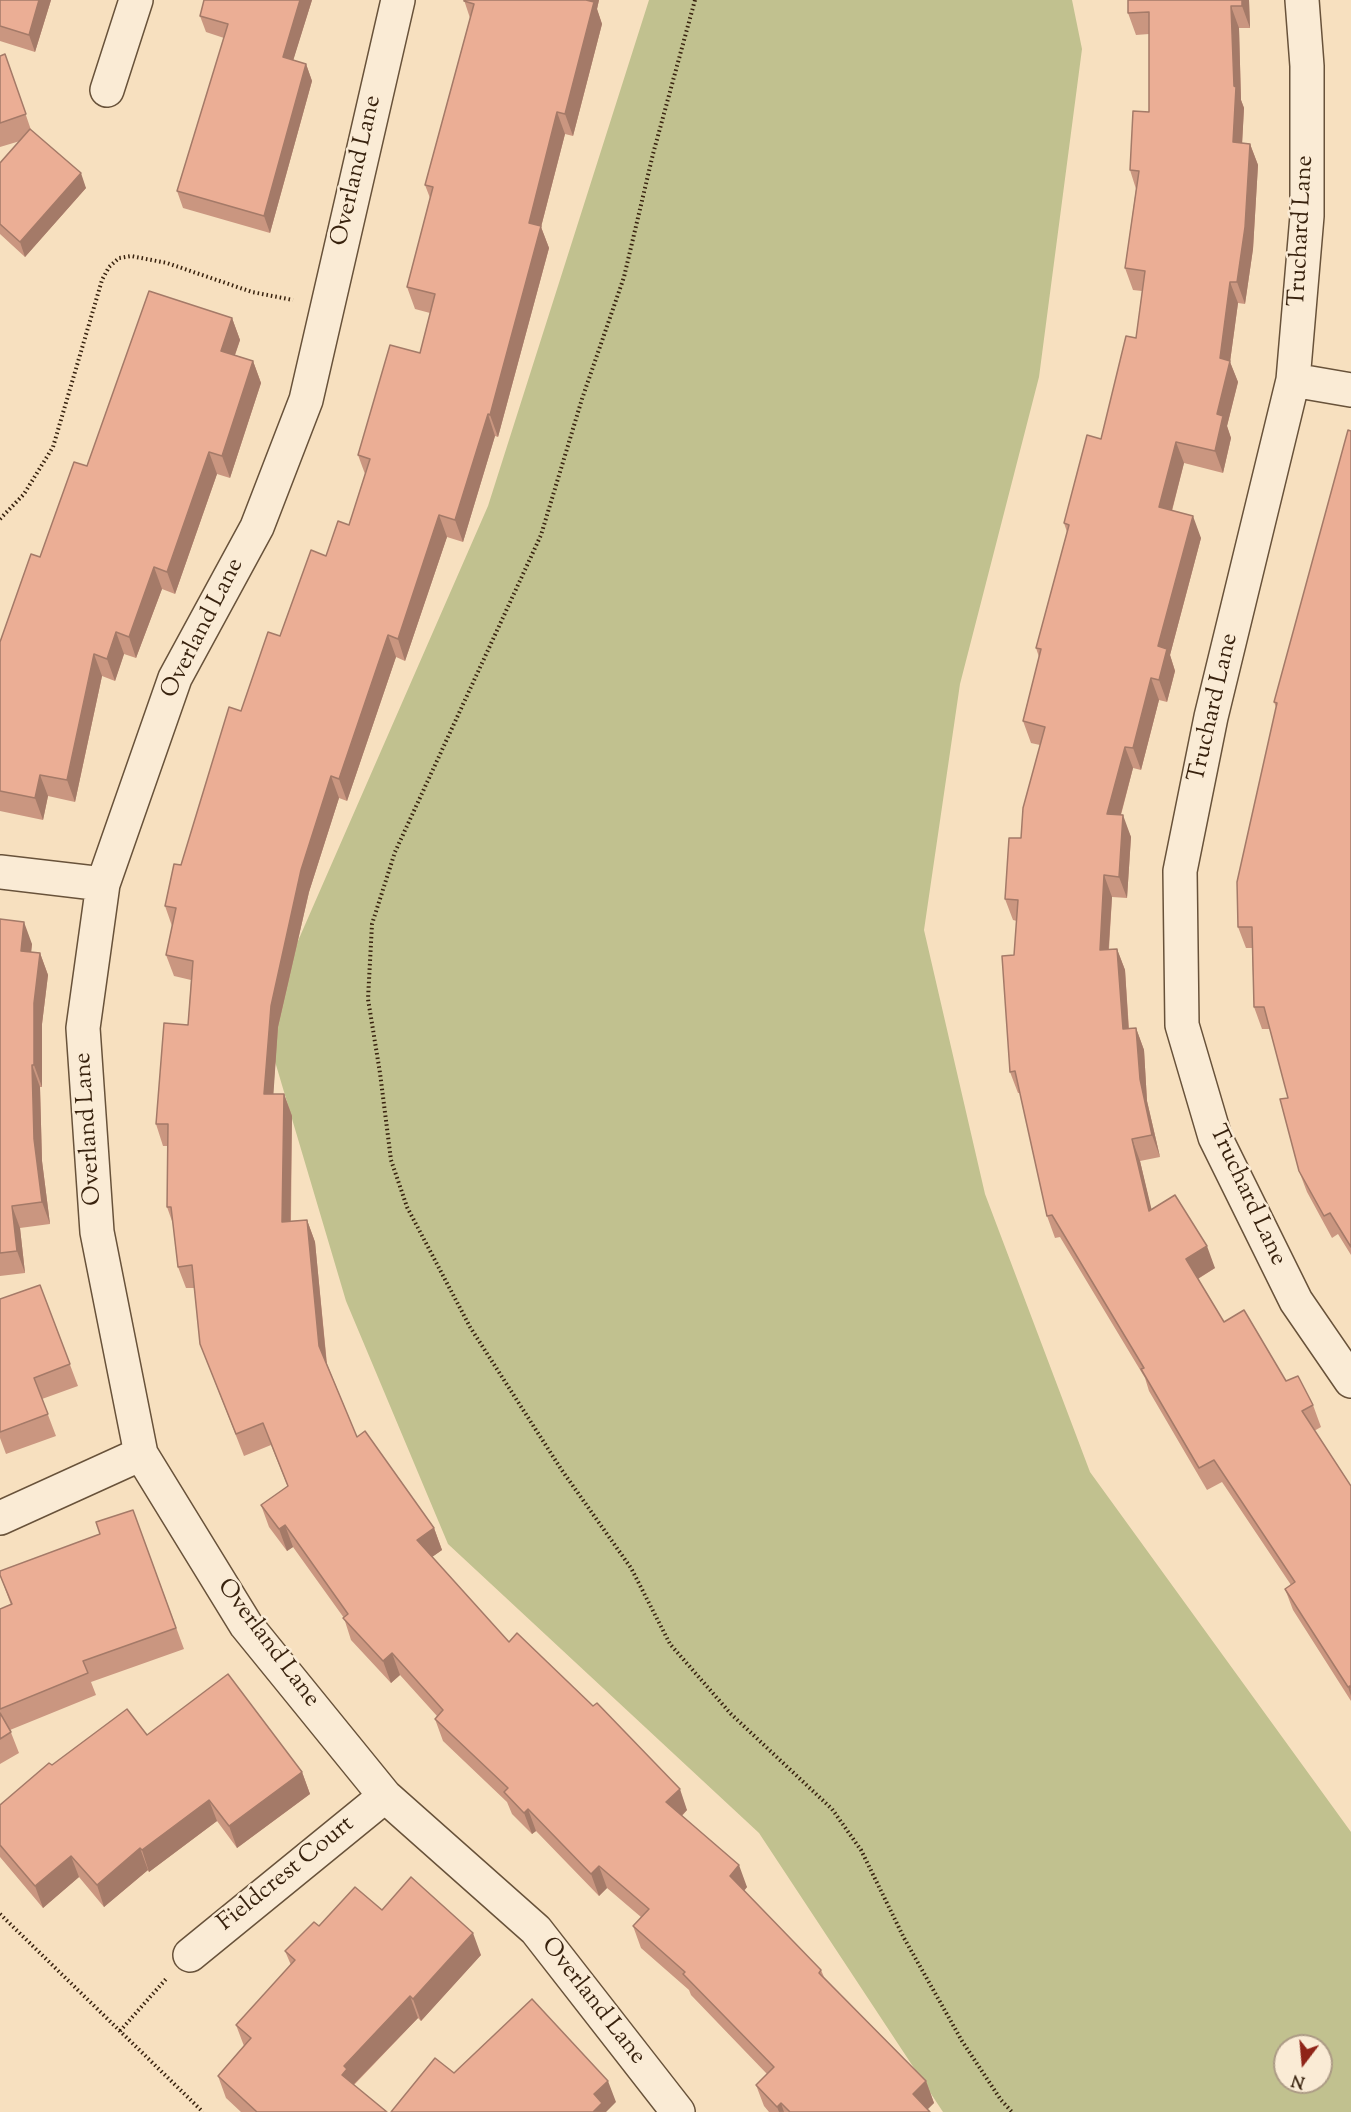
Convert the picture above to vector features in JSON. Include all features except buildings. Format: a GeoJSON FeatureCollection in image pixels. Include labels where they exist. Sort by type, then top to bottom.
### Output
{"type":"FeatureCollection","features":[{"type":"Feature","properties":{"kind":"street"},"geometry":{"type":"LineString","coordinates":[[107,90],[136,0]]}},
{"type":"Feature","properties":{"kind":"street","name":"Overland Lane"},"geometry":{"type":"LineString","coordinates":[[398,0],[302,411],[257,527],[175,678],[103,884],[83,1028],[97,1232],[141,1454],[246,1625],[385,1796],[536,1930],[678,2112]]}},
{"type":"Feature","properties":{"kind":"street","name":"Truchard Lane"},"geometry":{"type":"LineString","coordinates":[[1302,0],[1307,66],[1307,216],[1293,380],[1211,717],[1180,871],[1182,1025],[1215,1137],[1296,1301],[1351,1381]]}},
{"type":"Feature","properties":{"kind":"street"},"geometry":{"type":"LineString","coordinates":[[1293,380],[1351,390]]}},
{"type":"Feature","properties":{"kind":"street"},"geometry":{"type":"LineString","coordinates":[[0,872],[103,884]]}},
{"type":"Feature","properties":{"kind":"street"},"geometry":{"type":"LineString","coordinates":[[0,1518],[141,1454]]}},
{"type":"Feature","properties":{"kind":"street","name":"Fieldcrest Court"},"geometry":{"type":"LineString","coordinates":[[190,1955],[385,1796]]}},
{"type":"Feature","properties":{"kind":"path"},"geometry":{"type":"LineString","coordinates":[[694,0],[653,154],[624,278],[582,399],[541,535],[396,852],[372,924],[368,999],[381,1073],[391,1160],[407,1207],[470,1327],[561,1469],[631,1568],[670,1644],[731,1714],[832,1809],[861,1850],[904,1938],[962,2041],[1001,2100],[1012,2112]]}},
{"type":"Feature","properties":{"kind":"path"},"geometry":{"type":"LineString","coordinates":[[0,519],[24,494],[53,447],[102,280],[119,258],[131,256],[167,263],[252,292],[327,307]]}},
{"type":"Feature","properties":{"kind":"path"},"geometry":{"type":"LineString","coordinates":[[0,1914],[203,2112]]}},
{"type":"Feature","properties":{"kind":"path"},"geometry":{"type":"LineString","coordinates":[[120,2031],[190,1955]]}},
{"type":"Feature","properties":{"kind":"green space"},"geometry":{"type":"Polygon","coordinates":[[[649,0],[1072,0],[1082,49],[1039,377],[960,684],[924,930],[985,1194],[1090,1472],[1351,1832],[1351,2112],[943,2112],[759,1833],[448,1544],[346,1301],[263,1021],[488,506],[649,0]]]}}]}
